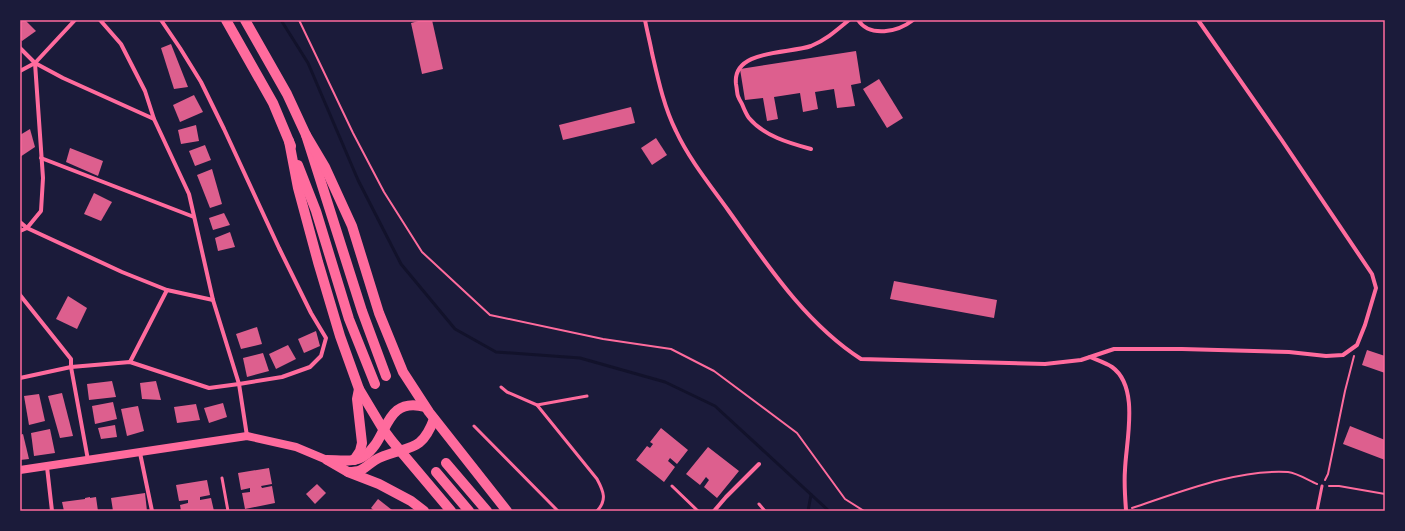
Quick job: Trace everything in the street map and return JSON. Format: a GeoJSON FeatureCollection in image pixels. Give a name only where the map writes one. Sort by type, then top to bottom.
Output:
{"type":"FeatureCollection","features":[{"type":"Feature","properties":{"kind":"main road"},"geometry":{"type":"LineString","coordinates":[[226,20],[273,103],[289,141],[316,211],[350,319],[375,384]]}},
{"type":"Feature","properties":{"kind":"main road"},"geometry":{"type":"LineString","coordinates":[[245,20],[287,94],[306,135],[325,167],[352,226],[379,313],[397,359],[425,407],[507,511]]}},
{"type":"Feature","properties":{"kind":"main road"},"geometry":{"type":"LineString","coordinates":[[306,135],[362,311],[386,376]]}},
{"type":"Feature","properties":{"kind":"main road"},"geometry":{"type":"LineString","coordinates":[[289,141],[298,188],[318,262],[340,336],[359,389],[383,429],[452,511]]}},
{"type":"Feature","properties":{"kind":"main road"},"geometry":{"type":"LineString","coordinates":[[354,460],[360,451],[362,443],[357,399],[359,389]]}},
{"type":"Feature","properties":{"kind":"main road"},"geometry":{"type":"LineString","coordinates":[[327,460],[354,460],[364,456],[374,447],[391,417],[402,407],[415,405],[425,407]]}},
{"type":"Feature","properties":{"kind":"main road"},"geometry":{"type":"LineString","coordinates":[[348,472],[360,470],[374,460],[410,448],[422,441],[428,435],[434,418]]}},
{"type":"Feature","properties":{"kind":"main road"},"geometry":{"type":"LineString","coordinates":[[20,470],[246,436],[296,447],[327,460],[348,472],[380,484],[411,501],[424,511]]}},
{"type":"Feature","properties":{"kind":"main road"},"geometry":{"type":"LineString","coordinates":[[446,463],[487,511]]}},
{"type":"Feature","properties":{"kind":"main road"},"geometry":{"type":"LineString","coordinates":[[436,472],[469,511]]}},
{"type":"Feature","properties":{"kind":"street"},"geometry":{"type":"LineString","coordinates":[[20,71],[35,63],[75,20]]}},
{"type":"Feature","properties":{"kind":"street"},"geometry":{"type":"LineString","coordinates":[[100,20],[121,44],[145,91],[154,119],[189,194],[213,300],[239,384],[246,436]]}},
{"type":"Feature","properties":{"kind":"street"},"geometry":{"type":"LineString","coordinates":[[20,378],[71,368],[130,362],[209,388],[282,377],[310,367],[321,356],[326,338],[278,248],[224,128],[201,82],[161,20]]}},
{"type":"Feature","properties":{"kind":"street"},"geometry":{"type":"LineString","coordinates":[[645,20],[668,113],[676,132],[688,153],[759,254],[800,306],[843,348],[860,359],[1046,364],[1081,360],[1114,349],[1182,349],[1289,352],[1326,356],[1343,355],[1357,345],[1365,325],[1376,288],[1372,274],[1281,139],[1198,20]]}},
{"type":"Feature","properties":{"kind":"street"},"geometry":{"type":"LineString","coordinates":[[811,149],[774,137],[756,125],[748,116],[737,96],[735,76],[739,67],[749,59],[789,49],[811,46],[832,36],[849,20]]}},
{"type":"Feature","properties":{"kind":"street"},"geometry":{"type":"LineString","coordinates":[[858,20],[862,27],[879,32],[896,30],[912,20]]}},
{"type":"Feature","properties":{"kind":"street"},"geometry":{"type":"LineString","coordinates":[[20,48],[35,63],[63,78],[154,119]]}},
{"type":"Feature","properties":{"kind":"street"},"geometry":{"type":"LineString","coordinates":[[20,231],[26,228],[41,211],[43,178],[35,63]]}},
{"type":"Feature","properties":{"kind":"street"},"geometry":{"type":"LineString","coordinates":[[41,158],[194,217]]}},
{"type":"Feature","properties":{"kind":"street"},"geometry":{"type":"LineString","coordinates":[[20,222],[26,228],[122,272],[167,290],[213,300]]}},
{"type":"Feature","properties":{"kind":"street"},"geometry":{"type":"LineString","coordinates":[[130,362],[167,290]]}},
{"type":"Feature","properties":{"kind":"street"},"geometry":{"type":"LineString","coordinates":[[20,295],[71,359],[71,368],[88,460]]}},
{"type":"Feature","properties":{"kind":"street"},"geometry":{"type":"LineString","coordinates":[[1089,357],[1112,367],[1123,380],[1127,390],[1130,412],[1125,471],[1126,510]]}},
{"type":"Feature","properties":{"kind":"street"},"geometry":{"type":"LineString","coordinates":[[140,453],[152,511]]}},
{"type":"Feature","properties":{"kind":"street"},"geometry":{"type":"LineString","coordinates":[[714,511],[758,464]]}},
{"type":"Feature","properties":{"kind":"street"},"geometry":{"type":"LineString","coordinates":[[47,467],[52,511]]}},
{"type":"Feature","properties":{"kind":"lane"},"geometry":{"type":"LineString","coordinates":[[501,387],[507,392],[537,405],[597,479],[603,494],[603,503],[597,511]]}},
{"type":"Feature","properties":{"kind":"lane"},"geometry":{"type":"LineString","coordinates":[[537,405],[587,396]]}},
{"type":"Feature","properties":{"kind":"lane"},"geometry":{"type":"LineString","coordinates":[[474,426],[558,511]]}},
{"type":"Feature","properties":{"kind":"lane"},"geometry":{"type":"LineString","coordinates":[[222,478],[228,511]]}},
{"type":"Feature","properties":{"kind":"lane"},"geometry":{"type":"LineString","coordinates":[[672,486],[698,511]]}},
{"type":"Feature","properties":{"kind":"lane"},"geometry":{"type":"LineString","coordinates":[[1317,511],[1322,486]]}},
{"type":"Feature","properties":{"kind":"lane"},"geometry":{"type":"LineString","coordinates":[[759,504],[765,511]]}},
{"type":"Feature","properties":{"kind":"path"},"geometry":{"type":"LineString","coordinates":[[299,20],[353,133],[380,185],[422,252],[490,315],[602,339],[671,349],[714,371],[797,433],[845,499],[864,511]]}},
{"type":"Feature","properties":{"kind":"path"},"geometry":{"type":"LineString","coordinates":[[1322,486],[1328,474],[1345,391],[1357,345]]}},
{"type":"Feature","properties":{"kind":"path"},"geometry":{"type":"LineString","coordinates":[[1126,510],[1185,490],[1246,474],[1290,472],[1322,486],[1339,486],[1385,494]]}},
{"type":"Feature","properties":{"kind":"building"},"geometry":{"type":"Polygon","coordinates":[[[20,20],[25,20],[36,31],[22,41],[20,39],[20,20]]]}},
{"type":"Feature","properties":{"kind":"building"},"geometry":{"type":"Polygon","coordinates":[[[422,20],[432,20],[443,69],[422,74],[411,23],[422,20]]]}},
{"type":"Feature","properties":{"kind":"building"},"geometry":{"type":"Polygon","coordinates":[[[171,44],[188,87],[174,89],[161,48],[171,44]]]}},
{"type":"Feature","properties":{"kind":"building"},"geometry":{"type":"Polygon","coordinates":[[[856,51],[861,83],[851,85],[855,106],[837,108],[834,89],[815,92],[818,109],[803,112],[800,93],[774,97],[778,119],[767,121],[763,98],[745,100],[740,69],[856,51]]]}},
{"type":"Feature","properties":{"kind":"building"},"geometry":{"type":"Polygon","coordinates":[[[879,79],[903,118],[887,128],[863,89],[879,79]]]}},
{"type":"Feature","properties":{"kind":"building"},"geometry":{"type":"Polygon","coordinates":[[[194,95],[203,112],[180,122],[173,105],[194,95]]]}},
{"type":"Feature","properties":{"kind":"building"},"geometry":{"type":"Polygon","coordinates":[[[631,107],[635,123],[563,140],[559,125],[631,107]]]}},
{"type":"Feature","properties":{"kind":"building"},"geometry":{"type":"Polygon","coordinates":[[[196,125],[199,141],[181,144],[178,130],[196,125]]]}},
{"type":"Feature","properties":{"kind":"building"},"geometry":{"type":"Polygon","coordinates":[[[30,129],[35,147],[20,157],[20,135],[30,129]]]}},
{"type":"Feature","properties":{"kind":"building"},"geometry":{"type":"Polygon","coordinates":[[[656,138],[667,155],[652,165],[641,148],[656,138]]]}},
{"type":"Feature","properties":{"kind":"building"},"geometry":{"type":"Polygon","coordinates":[[[205,145],[211,160],[195,166],[189,151],[205,145]]]}},
{"type":"Feature","properties":{"kind":"building"},"geometry":{"type":"Polygon","coordinates":[[[70,148],[103,161],[98,176],[66,162],[70,148]]]}},
{"type":"Feature","properties":{"kind":"building"},"geometry":{"type":"Polygon","coordinates":[[[212,169],[222,204],[210,208],[197,175],[212,169]]]}},
{"type":"Feature","properties":{"kind":"building"},"geometry":{"type":"Polygon","coordinates":[[[94,193],[112,202],[101,221],[84,214],[94,193]]]}},
{"type":"Feature","properties":{"kind":"building"},"geometry":{"type":"Polygon","coordinates":[[[224,213],[230,225],[213,230],[209,218],[224,213]]]}},
{"type":"Feature","properties":{"kind":"building"},"geometry":{"type":"Polygon","coordinates":[[[230,232],[235,247],[218,251],[215,238],[230,232]]]}},
{"type":"Feature","properties":{"kind":"building"},"geometry":{"type":"Polygon","coordinates":[[[894,281],[997,300],[994,318],[890,299],[894,281]]]}},
{"type":"Feature","properties":{"kind":"building"},"geometry":{"type":"Polygon","coordinates":[[[68,296],[87,308],[77,329],[56,319],[68,296]]]}},
{"type":"Feature","properties":{"kind":"building"},"geometry":{"type":"Polygon","coordinates":[[[257,327],[262,344],[241,349],[236,334],[257,327]]]}},
{"type":"Feature","properties":{"kind":"building"},"geometry":{"type":"Polygon","coordinates":[[[316,331],[320,346],[304,353],[298,339],[316,331]]]}},
{"type":"Feature","properties":{"kind":"building"},"geometry":{"type":"Polygon","coordinates":[[[288,345],[296,359],[276,369],[269,354],[288,345]]]}},
{"type":"Feature","properties":{"kind":"building"},"geometry":{"type":"Polygon","coordinates":[[[1367,350],[1385,356],[1385,373],[1362,365],[1367,350]]]}},
{"type":"Feature","properties":{"kind":"building"},"geometry":{"type":"Polygon","coordinates":[[[263,353],[269,371],[247,377],[243,358],[263,353]]]}},
{"type":"Feature","properties":{"kind":"building"},"geometry":{"type":"Polygon","coordinates":[[[112,381],[116,397],[89,400],[87,384],[112,381]]]}},
{"type":"Feature","properties":{"kind":"building"},"geometry":{"type":"Polygon","coordinates":[[[156,381],[161,400],[142,399],[140,383],[156,381]]]}},
{"type":"Feature","properties":{"kind":"building"},"geometry":{"type":"Polygon","coordinates":[[[62,393],[73,436],[60,438],[48,396],[62,393]]]}},
{"type":"Feature","properties":{"kind":"building"},"geometry":{"type":"Polygon","coordinates":[[[39,394],[45,421],[29,425],[24,396],[39,394]]]}},
{"type":"Feature","properties":{"kind":"building"},"geometry":{"type":"Polygon","coordinates":[[[113,402],[117,419],[95,424],[92,406],[113,402]]]}},
{"type":"Feature","properties":{"kind":"building"},"geometry":{"type":"Polygon","coordinates":[[[223,403],[227,417],[209,423],[204,408],[223,403]]]}},
{"type":"Feature","properties":{"kind":"building"},"geometry":{"type":"Polygon","coordinates":[[[196,404],[200,420],[177,423],[174,407],[196,404]]]}},
{"type":"Feature","properties":{"kind":"building"},"geometry":{"type":"Polygon","coordinates":[[[138,406],[144,431],[127,436],[121,409],[138,406]]]}},
{"type":"Feature","properties":{"kind":"building"},"geometry":{"type":"Polygon","coordinates":[[[115,425],[117,437],[101,439],[98,428],[115,425]]]}},
{"type":"Feature","properties":{"kind":"building"},"geometry":{"type":"Polygon","coordinates":[[[1350,426],[1385,440],[1385,460],[1343,444],[1350,426]]]}},
{"type":"Feature","properties":{"kind":"building"},"geometry":{"type":"Polygon","coordinates":[[[661,428],[688,450],[677,464],[670,458],[668,461],[675,467],[664,482],[636,460],[647,446],[650,448],[653,444],[650,442],[661,428]]]}},
{"type":"Feature","properties":{"kind":"building"},"geometry":{"type":"Polygon","coordinates":[[[50,429],[55,453],[34,456],[31,433],[50,429]]]}},
{"type":"Feature","properties":{"kind":"building"},"geometry":{"type":"Polygon","coordinates":[[[23,434],[29,459],[20,460],[20,435],[23,434]]]}},
{"type":"Feature","properties":{"kind":"building"},"geometry":{"type":"Polygon","coordinates":[[[708,447],[739,471],[717,498],[704,487],[709,480],[706,477],[700,485],[686,474],[708,447]]]}},
{"type":"Feature","properties":{"kind":"building"},"geometry":{"type":"Polygon","coordinates":[[[269,468],[272,484],[261,486],[262,488],[272,486],[275,503],[245,509],[242,493],[250,492],[250,488],[241,490],[238,473],[269,468]]]}},
{"type":"Feature","properties":{"kind":"building"},"geometry":{"type":"Polygon","coordinates":[[[207,480],[210,495],[200,497],[200,500],[211,498],[214,511],[181,511],[180,505],[188,503],[188,500],[179,501],[176,485],[207,480]]]}},
{"type":"Feature","properties":{"kind":"building"},"geometry":{"type":"Polygon","coordinates":[[[317,484],[326,493],[315,504],[306,494],[317,484]]]}},
{"type":"Feature","properties":{"kind":"building"},"geometry":{"type":"Polygon","coordinates":[[[145,493],[147,511],[113,511],[111,498],[145,493]]]}},
{"type":"Feature","properties":{"kind":"building"},"geometry":{"type":"Polygon","coordinates":[[[96,497],[98,511],[64,511],[62,502],[96,497]]]}},
{"type":"Feature","properties":{"kind":"building"},"geometry":{"type":"Polygon","coordinates":[[[378,499],[392,510],[375,511],[371,508],[378,499]]]}},
{"type":"Feature","properties":{"kind":"waterway"},"geometry":{"type":"LineString","coordinates":[[281,20],[308,63],[358,180],[401,264],[455,329],[496,352],[580,358],[665,382],[715,406],[829,511]]}},
{"type":"Feature","properties":{"kind":"waterway"},"geometry":{"type":"LineString","coordinates":[[808,511],[811,495]]}}]}
